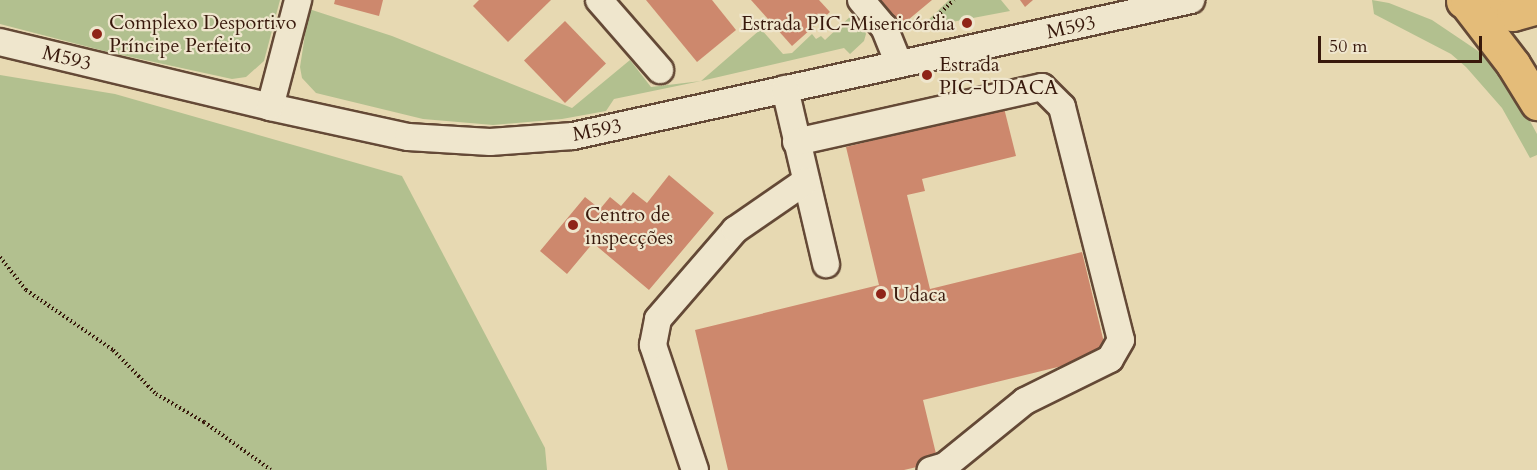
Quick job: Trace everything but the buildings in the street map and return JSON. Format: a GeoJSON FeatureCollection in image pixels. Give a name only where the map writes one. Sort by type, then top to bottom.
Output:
{"type":"FeatureCollection","features":[{"type":"Feature","properties":{"kind":"main road"},"geometry":{"type":"LineString","coordinates":[[1464,2],[1489,13],[1513,14],[1537,7]]}},
{"type":"Feature","properties":{"kind":"main road"},"geometry":{"type":"LineString","coordinates":[[1464,2],[1513,64],[1537,104]]}},
{"type":"Feature","properties":{"kind":"street"},"geometry":{"type":"LineString","coordinates":[[270,107],[298,0]]}},
{"type":"Feature","properties":{"kind":"street"},"geometry":{"type":"LineString","coordinates":[[599,0],[660,70]]}},
{"type":"Feature","properties":{"kind":"street"},"geometry":{"type":"LineString","coordinates":[[861,0],[884,27],[899,64]]}},
{"type":"Feature","properties":{"kind":"street","name":"M593"},"geometry":{"type":"LineString","coordinates":[[0,42],[270,107],[408,136],[490,142],[573,136],[899,64],[1127,7],[1191,0]]}},
{"type":"Feature","properties":{"kind":"street"},"geometry":{"type":"LineString","coordinates":[[796,142],[1042,87],[1062,107],[1121,340],[1110,358],[1026,401],[945,466],[931,470]]}},
{"type":"Feature","properties":{"kind":"street"},"geometry":{"type":"LineString","coordinates":[[785,89],[826,264]]}},
{"type":"Feature","properties":{"kind":"street"},"geometry":{"type":"LineString","coordinates":[[695,470],[653,345],[658,319],[735,230],[806,181]]}},
{"type":"Feature","properties":{"kind":"path"},"geometry":{"type":"LineString","coordinates":[[924,28],[954,0]]}},
{"type":"Feature","properties":{"kind":"path"},"geometry":{"type":"LineString","coordinates":[[0,257],[26,290],[112,351],[156,394],[204,422],[271,470]]}},
{"type":"Feature","properties":{"kind":"green space"},"geometry":{"type":"Polygon","coordinates":[[[0,0],[280,0],[264,61],[246,77],[232,79],[108,52],[0,24],[0,0]]]}},
{"type":"Feature","properties":{"kind":"green space"},"geometry":{"type":"Polygon","coordinates":[[[949,0],[1001,0],[1010,11],[920,28],[949,0]]]}},
{"type":"Feature","properties":{"kind":"green space"},"geometry":{"type":"Polygon","coordinates":[[[1372,0],[1389,3],[1432,20],[1481,53],[1518,99],[1537,134],[1537,155],[1530,158],[1502,108],[1466,67],[1451,54],[1374,14],[1372,0]]]}},
{"type":"Feature","properties":{"kind":"green space"},"geometry":{"type":"Polygon","coordinates":[[[309,9],[392,36],[572,108],[630,60],[651,87],[701,81],[614,99],[606,111],[562,119],[493,125],[423,119],[316,93],[302,78],[300,67],[309,9]]]}},
{"type":"Feature","properties":{"kind":"green space"},"geometry":{"type":"Polygon","coordinates":[[[853,14],[862,23],[866,34],[864,41],[850,54],[844,48],[701,81],[761,29],[783,54],[792,53],[812,34],[816,39],[821,36],[825,40],[853,14]]]}},
{"type":"Feature","properties":{"kind":"green space"},"geometry":{"type":"Polygon","coordinates":[[[0,75],[115,94],[402,176],[545,448],[547,470],[0,470],[0,75]]]}},
{"type":"Feature","properties":{"kind":"place","name":"Estrada PIC-Misericórdia"},"geometry":{"type":"Point","coordinates":[967,23]}},
{"type":"Feature","properties":{"kind":"place","name":"Complexo Desportivo Príncipe Perfeito"},"geometry":{"type":"Point","coordinates":[97,34]}},
{"type":"Feature","properties":{"kind":"place","name":"Estrada PIC-UDACA"},"geometry":{"type":"Point","coordinates":[927,75]}},
{"type":"Feature","properties":{"kind":"place","name":"Centro de inspecções"},"geometry":{"type":"Point","coordinates":[573,225]}},
{"type":"Feature","properties":{"kind":"place","name":"Udaca"},"geometry":{"type":"Point","coordinates":[881,294]}}]}
